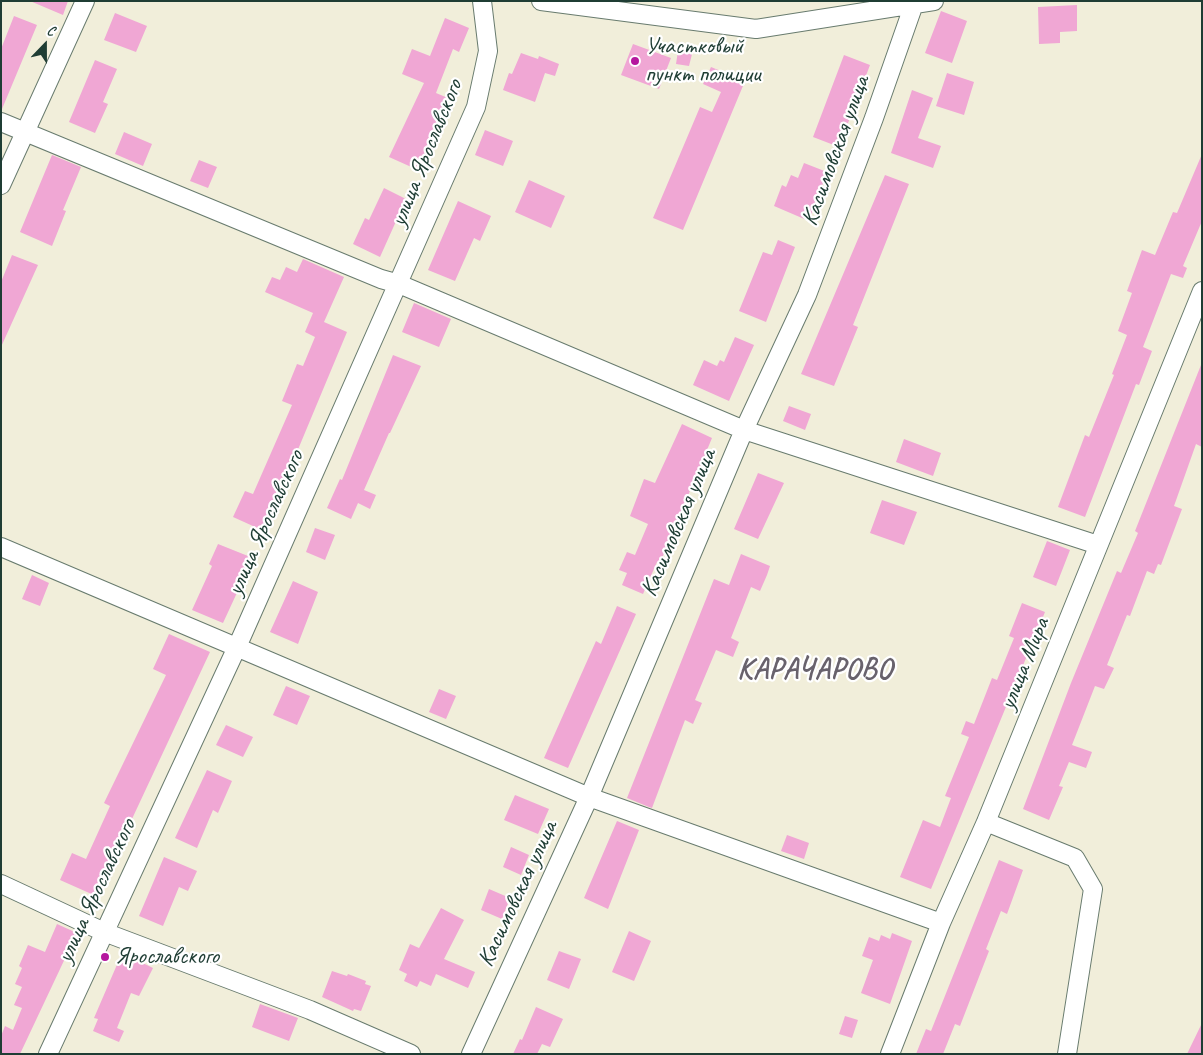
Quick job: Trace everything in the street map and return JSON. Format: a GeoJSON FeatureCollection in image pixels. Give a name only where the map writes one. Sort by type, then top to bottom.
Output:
{"type":"FeatureCollection","features":[{"type":"Feature","properties":{"kind":"street"},"geometry":{"type":"LineString","coordinates":[[1,185],[85,1]]}},
{"type":"Feature","properties":{"kind":"street","name":"улица Ярославского"},"geometry":{"type":"LineString","coordinates":[[48,1054],[237,647],[476,107],[488,51],[482,1]]}},
{"type":"Feature","properties":{"kind":"street"},"geometry":{"type":"LineString","coordinates":[[541,1],[756,29],[934,1]]}},
{"type":"Feature","properties":{"kind":"street","name":"Касимовская улица"},"geometry":{"type":"LineString","coordinates":[[471,1054],[589,797],[744,430],[807,295],[874,118],[914,4]]}},
{"type":"Feature","properties":{"kind":"street"},"geometry":{"type":"LineString","coordinates":[[1,122],[381,279],[399,284],[744,430],[1098,545]]}},
{"type":"Feature","properties":{"kind":"street","name":"улица Мира"},"geometry":{"type":"LineString","coordinates":[[890,1054],[941,923],[986,822],[1202,291]]}},
{"type":"Feature","properties":{"kind":"street"},"geometry":{"type":"LineString","coordinates":[[1,546],[589,797],[941,923]]}},
{"type":"Feature","properties":{"kind":"street"},"geometry":{"type":"LineString","coordinates":[[986,822],[1075,858],[1093,889],[1067,1054]]}},
{"type":"Feature","properties":{"kind":"street"},"geometry":{"type":"LineString","coordinates":[[1,884],[104,932],[310,1010],[411,1054]]}},
{"type":"Feature","properties":{"kind":"building"},"geometry":{"type":"Polygon","coordinates":[[[30,1],[68,1],[63,15],[30,1]]]}},
{"type":"Feature","properties":{"kind":"building"},"geometry":{"type":"Polygon","coordinates":[[[1077,5],[1077,31],[1060,32],[1060,43],[1039,44],[1038,7],[1077,5]]]}},
{"type":"Feature","properties":{"kind":"building"},"geometry":{"type":"Polygon","coordinates":[[[941,11],[967,21],[952,63],[925,53],[941,11]]]}},
{"type":"Feature","properties":{"kind":"building"},"geometry":{"type":"Polygon","coordinates":[[[115,13],[147,26],[136,52],[104,40],[115,13]]]}},
{"type":"Feature","properties":{"kind":"building"},"geometry":{"type":"Polygon","coordinates":[[[14,16],[37,25],[2,109],[1,49],[14,16]]]}},
{"type":"Feature","properties":{"kind":"building"},"geometry":{"type":"Polygon","coordinates":[[[445,18],[469,28],[459,52],[453,49],[436,93],[448,98],[418,170],[389,157],[424,83],[402,74],[412,49],[430,56],[445,18]]]}},
{"type":"Feature","properties":{"kind":"building"},"geometry":{"type":"Polygon","coordinates":[[[633,44],[671,58],[659,89],[621,75],[633,44]]]}},
{"type":"Feature","properties":{"kind":"building"},"geometry":{"type":"Polygon","coordinates":[[[678,51],[692,54],[689,66],[676,64],[678,51]]]}},
{"type":"Feature","properties":{"kind":"building"},"geometry":{"type":"Polygon","coordinates":[[[521,53],[538,59],[539,56],[559,64],[555,76],[545,73],[535,102],[503,90],[509,73],[512,74],[521,53]]]}},
{"type":"Feature","properties":{"kind":"building"},"geometry":{"type":"Polygon","coordinates":[[[844,55],[870,65],[839,147],[813,137],[844,55]]]}},
{"type":"Feature","properties":{"kind":"building"},"geometry":{"type":"Polygon","coordinates":[[[95,60],[117,69],[103,102],[108,104],[95,133],[69,122],[95,60]]]}},
{"type":"Feature","properties":{"kind":"building"},"geometry":{"type":"Polygon","coordinates":[[[711,67],[745,81],[683,230],[653,218],[700,107],[712,112],[721,92],[703,84],[711,67]]]}},
{"type":"Feature","properties":{"kind":"building"},"geometry":{"type":"Polygon","coordinates":[[[947,73],[974,82],[964,115],[936,106],[947,73]]]}},
{"type":"Feature","properties":{"kind":"building"},"geometry":{"type":"Polygon","coordinates":[[[912,90],[933,98],[918,138],[941,146],[933,168],[891,153],[912,90]]]}},
{"type":"Feature","properties":{"kind":"building"},"geometry":{"type":"Polygon","coordinates":[[[485,130],[513,141],[503,166],[475,155],[485,130]]]}},
{"type":"Feature","properties":{"kind":"building"},"geometry":{"type":"Polygon","coordinates":[[[124,132],[152,144],[143,166],[115,154],[124,132]]]}},
{"type":"Feature","properties":{"kind":"building"},"geometry":{"type":"Polygon","coordinates":[[[1202,154],[1202,221],[1183,266],[1187,268],[1183,278],[1171,274],[1143,347],[1152,351],[1139,385],[1136,384],[1085,517],[1058,507],[1085,435],[1089,437],[1114,375],[1112,374],[1127,335],[1118,331],[1132,293],[1127,291],[1142,250],[1155,255],[1173,212],[1177,213],[1202,154]]]}},
{"type":"Feature","properties":{"kind":"building"},"geometry":{"type":"Polygon","coordinates":[[[52,155],[81,167],[63,210],[66,211],[52,246],[20,232],[52,155]]]}},
{"type":"Feature","properties":{"kind":"building"},"geometry":{"type":"Polygon","coordinates":[[[199,160],[217,167],[208,188],[190,181],[199,160]]]}},
{"type":"Feature","properties":{"kind":"building"},"geometry":{"type":"Polygon","coordinates":[[[804,163],[827,172],[809,221],[774,206],[782,185],[786,187],[791,175],[798,178],[804,163]]]}},
{"type":"Feature","properties":{"kind":"building"},"geometry":{"type":"Polygon","coordinates":[[[885,175],[909,184],[853,325],[858,327],[834,386],[801,374],[885,175]]]}},
{"type":"Feature","properties":{"kind":"building"},"geometry":{"type":"Polygon","coordinates":[[[529,180],[565,196],[551,228],[515,212],[529,180]]]}},
{"type":"Feature","properties":{"kind":"building"},"geometry":{"type":"Polygon","coordinates":[[[384,188],[406,199],[380,257],[353,244],[365,218],[369,220],[384,188]]]}},
{"type":"Feature","properties":{"kind":"building"},"geometry":{"type":"Polygon","coordinates":[[[458,201],[491,216],[480,241],[474,238],[455,281],[428,270],[458,201]]]}},
{"type":"Feature","properties":{"kind":"building"},"geometry":{"type":"Polygon","coordinates":[[[778,240],[795,247],[766,322],[739,311],[763,252],[772,255],[778,240]]]}},
{"type":"Feature","properties":{"kind":"building"},"geometry":{"type":"Polygon","coordinates":[[[12,255],[38,265],[1,347],[1,282],[12,255]]]}},
{"type":"Feature","properties":{"kind":"building"},"geometry":{"type":"Polygon","coordinates":[[[303,259],[344,277],[324,322],[347,332],[264,531],[233,517],[245,491],[253,494],[292,405],[282,401],[297,364],[303,366],[315,337],[305,332],[313,313],[265,292],[272,277],[280,280],[286,267],[297,272],[303,259]]]}},
{"type":"Feature","properties":{"kind":"building"},"geometry":{"type":"Polygon","coordinates":[[[414,303],[451,319],[439,347],[402,332],[414,303]]]}},
{"type":"Feature","properties":{"kind":"building"},"geometry":{"type":"Polygon","coordinates":[[[735,337],[754,345],[729,401],[693,385],[704,360],[717,366],[720,360],[724,362],[735,337]]]}},
{"type":"Feature","properties":{"kind":"building"},"geometry":{"type":"Polygon","coordinates":[[[393,355],[421,366],[364,490],[376,495],[370,509],[358,503],[351,519],[327,508],[340,479],[342,480],[393,355]]]}},
{"type":"Feature","properties":{"kind":"building"},"geometry":{"type":"Polygon","coordinates":[[[1201,365],[1202,447],[1196,444],[1174,506],[1182,509],[1161,565],[1158,564],[1154,574],[1147,571],[1130,616],[1127,615],[1107,665],[1114,668],[1104,689],[1095,686],[1072,745],[1092,752],[1086,768],[1069,762],[1059,786],[1063,787],[1049,820],[1023,809],[1071,683],[1117,571],[1121,573],[1138,533],[1135,531],[1201,365]]]}},
{"type":"Feature","properties":{"kind":"building"},"geometry":{"type":"Polygon","coordinates":[[[789,406],[811,414],[805,430],[783,421],[789,406]]]}},
{"type":"Feature","properties":{"kind":"building"},"geometry":{"type":"Polygon","coordinates":[[[682,424],[712,438],[660,563],[657,562],[643,594],[622,585],[627,573],[619,570],[627,552],[635,555],[648,524],[630,516],[644,479],[655,483],[682,424]]]}},
{"type":"Feature","properties":{"kind":"building"},"geometry":{"type":"Polygon","coordinates":[[[904,439],[941,453],[933,476],[896,462],[904,439]]]}},
{"type":"Feature","properties":{"kind":"building"},"geometry":{"type":"Polygon","coordinates":[[[758,473],[784,483],[758,539],[734,529],[758,473]]]}},
{"type":"Feature","properties":{"kind":"building"},"geometry":{"type":"Polygon","coordinates":[[[882,500],[917,512],[904,545],[870,533],[882,500]]]}},
{"type":"Feature","properties":{"kind":"building"},"geometry":{"type":"Polygon","coordinates":[[[315,528],[335,535],[325,560],[306,552],[315,528]]]}},
{"type":"Feature","properties":{"kind":"building"},"geometry":{"type":"Polygon","coordinates":[[[1047,541],[1070,550],[1056,586],[1033,577],[1047,541]]]}},
{"type":"Feature","properties":{"kind":"building"},"geometry":{"type":"Polygon","coordinates":[[[218,544],[253,558],[223,623],[192,610],[212,566],[209,564],[218,544]]]}},
{"type":"Feature","properties":{"kind":"building"},"geometry":{"type":"Polygon","coordinates":[[[741,554],[770,566],[760,591],[751,587],[731,638],[739,642],[733,657],[716,650],[695,700],[702,703],[693,724],[685,720],[652,808],[627,798],[714,579],[729,585],[741,554]]]}},
{"type":"Feature","properties":{"kind":"building"},"geometry":{"type":"Polygon","coordinates":[[[32,575],[49,583],[40,606],[22,599],[32,575]]]}},
{"type":"Feature","properties":{"kind":"building"},"geometry":{"type":"Polygon","coordinates":[[[293,581],[318,592],[298,644],[270,632],[293,581]]]}},
{"type":"Feature","properties":{"kind":"building"},"geometry":{"type":"Polygon","coordinates":[[[1022,603],[1045,612],[931,889],[900,877],[923,820],[940,827],[951,798],[945,796],[969,737],[961,734],[966,721],[974,724],[992,678],[997,680],[1014,638],[1009,636],[1022,603]]]}},
{"type":"Feature","properties":{"kind":"building"},"geometry":{"type":"Polygon","coordinates":[[[617,606],[636,614],[568,768],[544,758],[596,641],[601,644],[617,606]]]}},
{"type":"Feature","properties":{"kind":"building"},"geometry":{"type":"Polygon","coordinates":[[[169,634],[210,652],[96,896],[60,880],[72,853],[86,859],[110,806],[104,803],[166,675],[153,669],[169,634]]]}},
{"type":"Feature","properties":{"kind":"building"},"geometry":{"type":"Polygon","coordinates":[[[286,686],[310,696],[297,725],[273,715],[286,686]]]}},
{"type":"Feature","properties":{"kind":"building"},"geometry":{"type":"Polygon","coordinates":[[[439,689],[456,696],[446,719],[429,712],[439,689]]]}},
{"type":"Feature","properties":{"kind":"building"},"geometry":{"type":"Polygon","coordinates":[[[226,725],[253,737],[243,757],[216,745],[226,725]]]}},
{"type":"Feature","properties":{"kind":"building"},"geometry":{"type":"Polygon","coordinates":[[[207,770],[232,781],[218,813],[213,810],[197,848],[175,838],[207,770]]]}},
{"type":"Feature","properties":{"kind":"building"},"geometry":{"type":"Polygon","coordinates":[[[515,795],[549,809],[538,834],[504,820],[515,795]]]}},
{"type":"Feature","properties":{"kind":"building"},"geometry":{"type":"Polygon","coordinates":[[[617,821],[639,830],[608,909],[584,898],[617,821]]]}},
{"type":"Feature","properties":{"kind":"building"},"geometry":{"type":"Polygon","coordinates":[[[787,835],[809,843],[804,859],[781,851],[787,835]]]}},
{"type":"Feature","properties":{"kind":"building"},"geometry":{"type":"Polygon","coordinates":[[[511,847],[529,855],[521,875],[503,867],[511,847]]]}},
{"type":"Feature","properties":{"kind":"building"},"geometry":{"type":"Polygon","coordinates":[[[164,857],[197,871],[188,891],[179,887],[163,926],[139,916],[164,857]]]}},
{"type":"Feature","properties":{"kind":"building"},"geometry":{"type":"Polygon","coordinates":[[[999,860],[1023,870],[1007,914],[1001,911],[986,949],[989,951],[960,1026],[955,1024],[943,1054],[916,1054],[926,1029],[931,1031],[999,860]]]}},
{"type":"Feature","properties":{"kind":"building"},"geometry":{"type":"Polygon","coordinates":[[[489,889],[510,898],[502,919],[481,910],[489,889]]]}},
{"type":"Feature","properties":{"kind":"building"},"geometry":{"type":"Polygon","coordinates":[[[441,908],[464,920],[444,959],[475,972],[468,988],[436,974],[431,986],[420,981],[417,987],[404,981],[407,974],[399,970],[410,944],[419,948],[441,908]]]}},
{"type":"Feature","properties":{"kind":"building"},"geometry":{"type":"Polygon","coordinates":[[[57,924],[77,933],[20,1054],[1,1054],[1,1036],[5,1026],[13,1030],[22,1008],[14,1005],[22,987],[15,984],[22,968],[19,966],[28,945],[45,952],[57,924]]]}},
{"type":"Feature","properties":{"kind":"building"},"geometry":{"type":"Polygon","coordinates":[[[629,931],[651,941],[634,981],[612,972],[629,931]]]}},
{"type":"Feature","properties":{"kind":"building"},"geometry":{"type":"Polygon","coordinates":[[[892,933],[912,941],[890,1004],[861,993],[873,960],[862,956],[869,937],[879,941],[881,935],[890,939],[892,933]]]}},
{"type":"Feature","properties":{"kind":"building"},"geometry":{"type":"Polygon","coordinates":[[[559,951],[581,959],[569,989],[547,980],[559,951]]]}},
{"type":"Feature","properties":{"kind":"building"},"geometry":{"type":"Polygon","coordinates":[[[122,953],[153,968],[139,996],[131,993],[117,1028],[124,1031],[119,1042],[93,1031],[98,1019],[94,1018],[122,953]]]}},
{"type":"Feature","properties":{"kind":"building"},"geometry":{"type":"Polygon","coordinates":[[[332,971],[347,976],[348,974],[366,981],[365,984],[371,986],[361,1011],[354,1009],[353,1011],[322,997],[332,971]]]}},
{"type":"Feature","properties":{"kind":"building"},"geometry":{"type":"Polygon","coordinates":[[[260,1004],[298,1018],[289,1041],[252,1027],[260,1004]]]}},
{"type":"Feature","properties":{"kind":"building"},"geometry":{"type":"Polygon","coordinates":[[[536,1007],[563,1019],[550,1047],[542,1044],[537,1054],[513,1054],[520,1039],[522,1040],[536,1007]]]}},
{"type":"Feature","properties":{"kind":"building"},"geometry":{"type":"Polygon","coordinates":[[[845,1016],[858,1020],[852,1038],[839,1034],[845,1016]]]}},
{"type":"Feature","properties":{"kind":"building"},"geometry":{"type":"Polygon","coordinates":[[[1202,1023],[1202,1054],[1187,1054],[1202,1023]]]}},
{"type":"Feature","properties":{"kind":"place","name":"Участковый пункт полиции"},"geometry":{"type":"Point","coordinates":[635,61]}},
{"type":"Feature","properties":{"kind":"place","name":"Ярославского"},"geometry":{"type":"Point","coordinates":[105,957]}},
{"type":"Feature","properties":{"kind":"district","name":"КАРАЧАРОВО"},"geometry":{"type":"Point","coordinates":[815,670]}}]}
